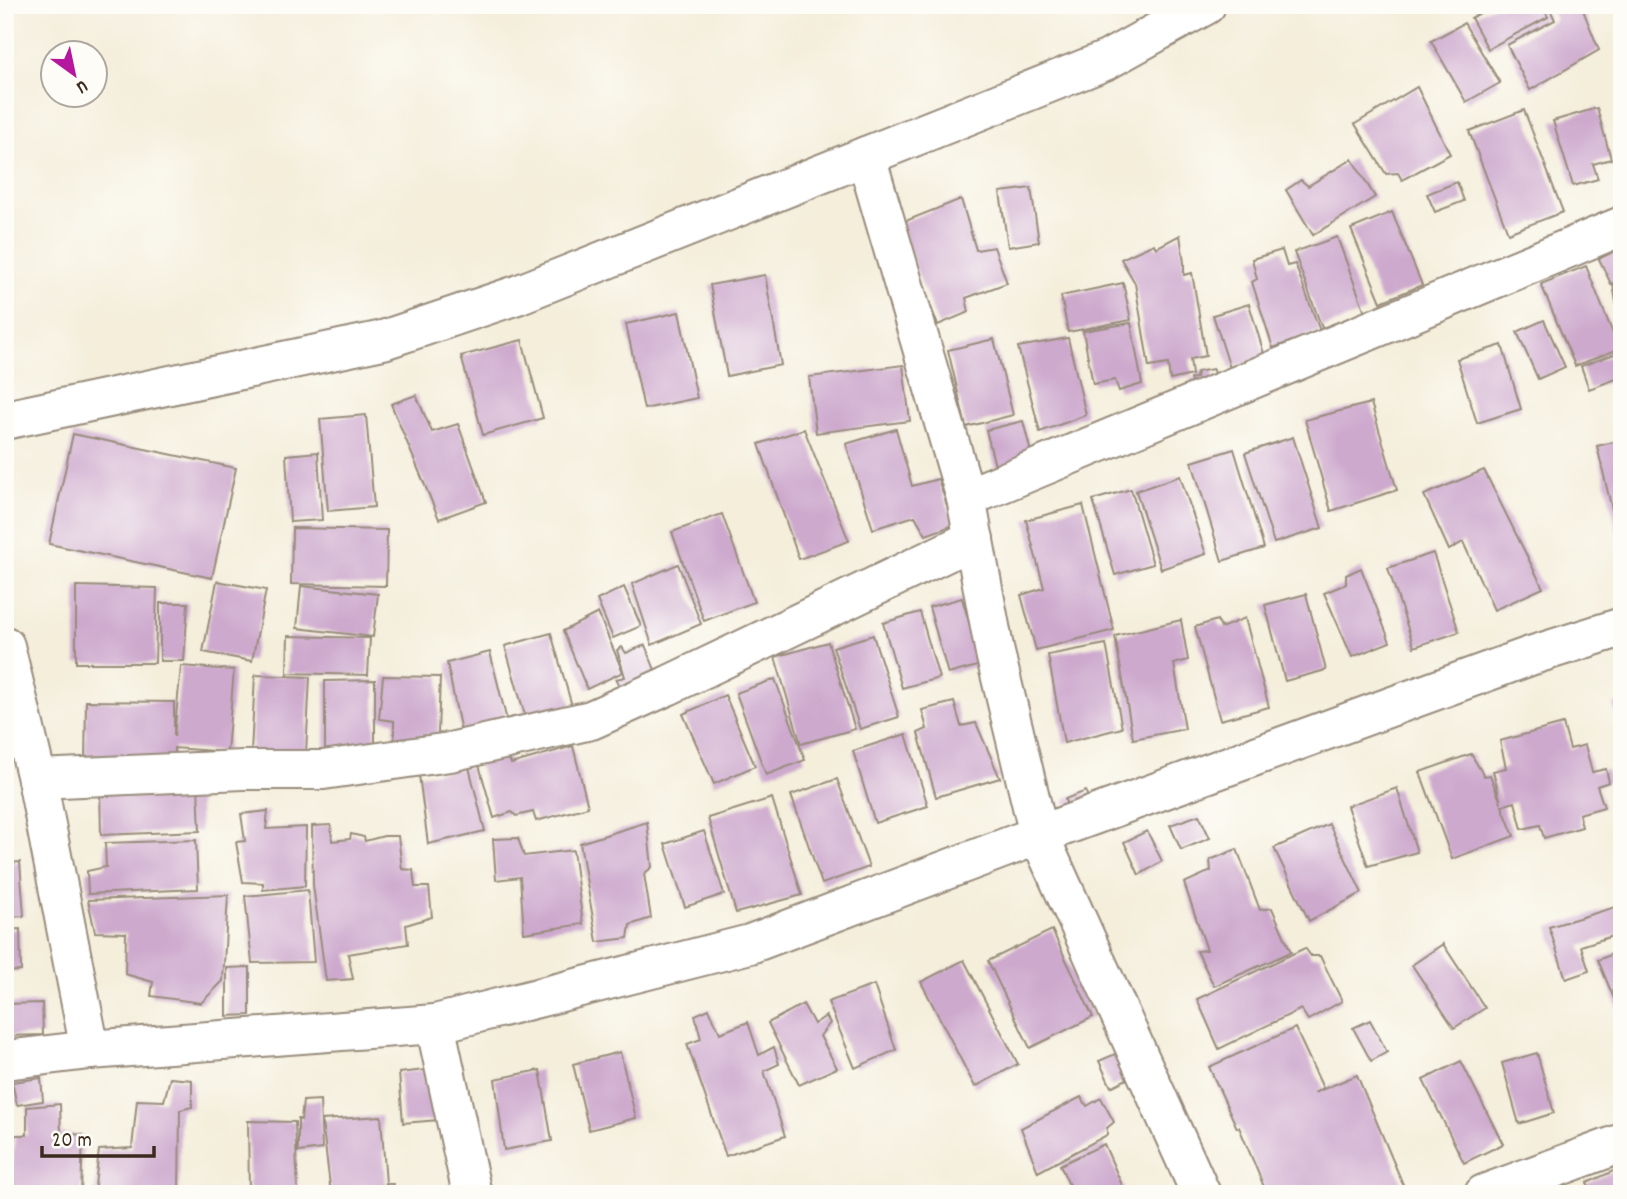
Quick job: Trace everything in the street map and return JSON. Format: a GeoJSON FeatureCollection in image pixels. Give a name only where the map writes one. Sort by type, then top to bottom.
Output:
{"type":"FeatureCollection","features":[{"type":"Feature","properties":{"kind":"street"},"geometry":{"type":"LineString","coordinates":[[5,420],[383,340],[517,295],[1107,60],[1206,5]]}},
{"type":"Feature","properties":{"kind":"street"},"geometry":{"type":"LineString","coordinates":[[866,156],[966,498],[995,653],[1039,835],[1201,1194]]}},
{"type":"Feature","properties":{"kind":"street"},"geometry":{"type":"LineString","coordinates":[[966,498],[1622,226]]}},
{"type":"Feature","properties":{"kind":"street"},"geometry":{"type":"LineString","coordinates":[[37,779],[243,770],[323,770],[450,752],[591,720],[974,539]]}},
{"type":"Feature","properties":{"kind":"street"},"geometry":{"type":"LineString","coordinates":[[5,1060],[90,1050],[435,1024],[750,944],[1039,835],[1530,656],[1622,627]]}},
{"type":"Feature","properties":{"kind":"street"},"geometry":{"type":"LineString","coordinates":[[5,646],[37,779],[90,1050]]}},
{"type":"Feature","properties":{"kind":"street"},"geometry":{"type":"LineString","coordinates":[[435,1024],[472,1194]]}},
{"type":"Feature","properties":{"kind":"street"},"geometry":{"type":"LineString","coordinates":[[1484,1194],[1622,1143]]}},
{"type":"Feature","properties":{"kind":"building"},"geometry":{"type":"Polygon","coordinates":[[[1495,5],[1542,5],[1548,17],[1488,49],[1471,18],[1495,5]]]}},
{"type":"Feature","properties":{"kind":"building"},"geometry":{"type":"Polygon","coordinates":[[[1548,5],[1581,5],[1599,50],[1530,90],[1507,45],[1555,20],[1548,5]]]}},
{"type":"Feature","properties":{"kind":"building"},"geometry":{"type":"Polygon","coordinates":[[[1464,23],[1500,83],[1466,102],[1431,41],[1464,23]]]}},
{"type":"Feature","properties":{"kind":"building"},"geometry":{"type":"Polygon","coordinates":[[[1417,87],[1450,154],[1402,180],[1398,173],[1386,174],[1355,124],[1417,87]]]}},
{"type":"Feature","properties":{"kind":"building"},"geometry":{"type":"Polygon","coordinates":[[[1597,108],[1611,159],[1593,164],[1598,179],[1573,186],[1553,121],[1597,108]]]}},
{"type":"Feature","properties":{"kind":"building"},"geometry":{"type":"Polygon","coordinates":[[[1524,110],[1563,212],[1508,233],[1469,131],[1524,110]]]}},
{"type":"Feature","properties":{"kind":"building"},"geometry":{"type":"Polygon","coordinates":[[[1352,159],[1375,197],[1313,235],[1286,190],[1301,180],[1308,186],[1352,159]]]}},
{"type":"Feature","properties":{"kind":"building"},"geometry":{"type":"Polygon","coordinates":[[[1457,182],[1464,201],[1435,212],[1427,194],[1457,182]]]}},
{"type":"Feature","properties":{"kind":"building"},"geometry":{"type":"Polygon","coordinates":[[[1031,188],[1039,242],[1008,247],[1000,192],[1031,188]]]}},
{"type":"Feature","properties":{"kind":"building"},"geometry":{"type":"Polygon","coordinates":[[[961,199],[976,250],[994,247],[1007,283],[966,298],[969,312],[938,325],[898,224],[961,199]]]}},
{"type":"Feature","properties":{"kind":"building"},"geometry":{"type":"Polygon","coordinates":[[[1392,212],[1422,285],[1381,302],[1351,229],[1392,212]]]}},
{"type":"Feature","properties":{"kind":"building"},"geometry":{"type":"Polygon","coordinates":[[[1180,235],[1184,275],[1192,273],[1206,356],[1190,359],[1192,375],[1170,380],[1168,364],[1149,367],[1135,283],[1121,259],[1154,244],[1156,248],[1180,235]]]}},
{"type":"Feature","properties":{"kind":"building"},"geometry":{"type":"Polygon","coordinates":[[[1337,237],[1365,312],[1322,328],[1294,252],[1337,237]]]}},
{"type":"Feature","properties":{"kind":"building"},"geometry":{"type":"Polygon","coordinates":[[[1622,247],[1622,279],[1611,284],[1599,259],[1622,247]]]}},
{"type":"Feature","properties":{"kind":"building"},"geometry":{"type":"Polygon","coordinates":[[[1282,250],[1287,266],[1295,264],[1320,331],[1273,348],[1252,282],[1257,279],[1252,259],[1282,250]]]}},
{"type":"Feature","properties":{"kind":"building"},"geometry":{"type":"Polygon","coordinates":[[[1586,266],[1619,349],[1575,366],[1541,284],[1586,266]]]}},
{"type":"Feature","properties":{"kind":"building"},"geometry":{"type":"Polygon","coordinates":[[[765,275],[781,365],[727,376],[710,285],[765,275]]]}},
{"type":"Feature","properties":{"kind":"building"},"geometry":{"type":"Polygon","coordinates":[[[1123,283],[1131,320],[1068,332],[1061,296],[1123,283]]]}},
{"type":"Feature","properties":{"kind":"building"},"geometry":{"type":"Polygon","coordinates":[[[1622,284],[1622,325],[1620,325],[1613,285],[1622,284]]]}},
{"type":"Feature","properties":{"kind":"building"},"geometry":{"type":"Polygon","coordinates":[[[1249,304],[1265,357],[1230,368],[1213,315],[1249,304]]]}},
{"type":"Feature","properties":{"kind":"building"},"geometry":{"type":"Polygon","coordinates":[[[679,312],[697,398],[644,409],[626,324],[679,312]]]}},
{"type":"Feature","properties":{"kind":"building"},"geometry":{"type":"Polygon","coordinates":[[[1544,320],[1565,367],[1538,379],[1517,332],[1544,320]]]}},
{"type":"Feature","properties":{"kind":"building"},"geometry":{"type":"Polygon","coordinates":[[[1131,323],[1142,384],[1119,391],[1115,380],[1093,384],[1083,331],[1131,323]]]}},
{"type":"Feature","properties":{"kind":"building"},"geometry":{"type":"Polygon","coordinates":[[[1068,338],[1086,415],[1040,432],[1018,347],[1068,338]]]}},
{"type":"Feature","properties":{"kind":"building"},"geometry":{"type":"Polygon","coordinates":[[[994,339],[1013,415],[966,427],[948,350],[994,339]]]}},
{"type":"Feature","properties":{"kind":"building"},"geometry":{"type":"Polygon","coordinates":[[[522,340],[543,418],[483,435],[461,356],[522,340]]]}},
{"type":"Feature","properties":{"kind":"building"},"geometry":{"type":"Polygon","coordinates":[[[1502,345],[1521,409],[1477,423],[1457,359],[1502,345]]]}},
{"type":"Feature","properties":{"kind":"building"},"geometry":{"type":"Polygon","coordinates":[[[1620,352],[1622,377],[1589,389],[1581,366],[1620,352]]]}},
{"type":"Feature","properties":{"kind":"building"},"geometry":{"type":"Polygon","coordinates":[[[903,365],[910,421],[816,433],[809,377],[903,365]]]}},
{"type":"Feature","properties":{"kind":"building"},"geometry":{"type":"Polygon","coordinates":[[[1213,369],[1216,390],[1194,393],[1190,379],[1196,378],[1197,372],[1213,369]]]}},
{"type":"Feature","properties":{"kind":"building"},"geometry":{"type":"Polygon","coordinates":[[[416,395],[432,432],[458,424],[486,502],[439,519],[391,404],[416,395]]]}},
{"type":"Feature","properties":{"kind":"building"},"geometry":{"type":"Polygon","coordinates":[[[1371,403],[1397,490],[1331,511],[1305,420],[1371,403]]]}},
{"type":"Feature","properties":{"kind":"building"},"geometry":{"type":"Polygon","coordinates":[[[366,415],[374,507],[328,511],[320,419],[366,415]]]}},
{"type":"Feature","properties":{"kind":"building"},"geometry":{"type":"Polygon","coordinates":[[[1023,421],[1034,464],[997,474],[986,430],[1023,421]]]}},
{"type":"Feature","properties":{"kind":"building"},"geometry":{"type":"Polygon","coordinates":[[[804,429],[849,541],[799,559],[759,444],[804,429]]]}},
{"type":"Feature","properties":{"kind":"building"},"geometry":{"type":"Polygon","coordinates":[[[896,429],[912,486],[938,479],[954,525],[926,535],[915,516],[873,529],[846,444],[896,429]]]}},
{"type":"Feature","properties":{"kind":"building"},"geometry":{"type":"Polygon","coordinates":[[[73,434],[236,468],[212,578],[49,544],[73,434]]]}},
{"type":"Feature","properties":{"kind":"building"},"geometry":{"type":"Polygon","coordinates":[[[1293,437],[1322,528],[1274,543],[1245,453],[1293,437]]]}},
{"type":"Feature","properties":{"kind":"building"},"geometry":{"type":"Polygon","coordinates":[[[1622,440],[1622,548],[1621,548],[1597,446],[1622,440]]]}},
{"type":"Feature","properties":{"kind":"building"},"geometry":{"type":"Polygon","coordinates":[[[1234,449],[1264,548],[1222,561],[1192,462],[1234,449]]]}},
{"type":"Feature","properties":{"kind":"building"},"geometry":{"type":"Polygon","coordinates":[[[318,452],[322,520],[290,522],[286,455],[318,452]]]}},
{"type":"Feature","properties":{"kind":"building"},"geometry":{"type":"Polygon","coordinates":[[[1484,470],[1543,588],[1494,610],[1463,542],[1449,550],[1424,495],[1484,470]]]}},
{"type":"Feature","properties":{"kind":"building"},"geometry":{"type":"Polygon","coordinates":[[[1180,476],[1206,554],[1161,569],[1136,491],[1180,476]]]}},
{"type":"Feature","properties":{"kind":"building"},"geometry":{"type":"Polygon","coordinates":[[[1131,489],[1153,564],[1115,575],[1093,500],[1131,489]]]}},
{"type":"Feature","properties":{"kind":"building"},"geometry":{"type":"Polygon","coordinates":[[[1083,505],[1114,630],[1036,650],[1021,595],[1044,588],[1026,520],[1083,505]]]}},
{"type":"Feature","properties":{"kind":"building"},"geometry":{"type":"Polygon","coordinates":[[[722,514],[754,602],[704,621],[672,532],[722,514]]]}},
{"type":"Feature","properties":{"kind":"building"},"geometry":{"type":"Polygon","coordinates":[[[292,528],[387,530],[386,586],[291,584],[292,528]]]}},
{"type":"Feature","properties":{"kind":"building"},"geometry":{"type":"Polygon","coordinates":[[[1433,553],[1459,632],[1414,647],[1388,568],[1433,553]]]}},
{"type":"Feature","properties":{"kind":"building"},"geometry":{"type":"Polygon","coordinates":[[[678,564],[701,624],[652,645],[632,584],[678,564]]]}},
{"type":"Feature","properties":{"kind":"building"},"geometry":{"type":"Polygon","coordinates":[[[1361,568],[1390,642],[1352,657],[1324,593],[1346,584],[1346,575],[1361,568]]]}},
{"type":"Feature","properties":{"kind":"building"},"geometry":{"type":"Polygon","coordinates":[[[217,581],[266,590],[252,661],[203,652],[217,581]]]}},
{"type":"Feature","properties":{"kind":"building"},"geometry":{"type":"Polygon","coordinates":[[[76,586],[157,588],[155,663],[76,663],[76,586]]]}},
{"type":"Feature","properties":{"kind":"building"},"geometry":{"type":"Polygon","coordinates":[[[301,586],[378,594],[373,637],[297,628],[301,586]]]}},
{"type":"Feature","properties":{"kind":"building"},"geometry":{"type":"Polygon","coordinates":[[[624,587],[641,626],[613,638],[597,600],[624,587]]]}},
{"type":"Feature","properties":{"kind":"building"},"geometry":{"type":"Polygon","coordinates":[[[1306,594],[1326,670],[1285,681],[1265,605],[1306,594]]]}},
{"type":"Feature","properties":{"kind":"building"},"geometry":{"type":"Polygon","coordinates":[[[962,598],[981,665],[948,674],[929,607],[962,598]]]}},
{"type":"Feature","properties":{"kind":"building"},"geometry":{"type":"Polygon","coordinates":[[[160,603],[188,603],[184,661],[160,661],[160,603]]]}},
{"type":"Feature","properties":{"kind":"building"},"geometry":{"type":"Polygon","coordinates":[[[920,612],[939,678],[902,688],[883,623],[920,612]]]}},
{"type":"Feature","properties":{"kind":"building"},"geometry":{"type":"Polygon","coordinates":[[[598,613],[623,672],[587,689],[563,631],[598,613]]]}},
{"type":"Feature","properties":{"kind":"building"},"geometry":{"type":"Polygon","coordinates":[[[1245,618],[1269,707],[1220,720],[1195,627],[1217,620],[1221,628],[1245,618]]]}},
{"type":"Feature","properties":{"kind":"building"},"geometry":{"type":"Polygon","coordinates":[[[1181,620],[1188,660],[1174,664],[1185,729],[1133,739],[1115,636],[1181,620]]]}},
{"type":"Feature","properties":{"kind":"building"},"geometry":{"type":"Polygon","coordinates":[[[551,633],[572,706],[526,719],[505,646],[551,633]]]}},
{"type":"Feature","properties":{"kind":"building"},"geometry":{"type":"Polygon","coordinates":[[[873,635],[899,717],[860,729],[833,647],[873,635]]]}},
{"type":"Feature","properties":{"kind":"building"},"geometry":{"type":"Polygon","coordinates":[[[288,636],[370,638],[368,675],[287,673],[288,636]]]}},
{"type":"Feature","properties":{"kind":"building"},"geometry":{"type":"Polygon","coordinates":[[[828,642],[855,729],[801,744],[775,657],[828,642]]]}},
{"type":"Feature","properties":{"kind":"building"},"geometry":{"type":"Polygon","coordinates":[[[1106,644],[1122,728],[1064,743],[1048,655],[1106,644]]]}},
{"type":"Feature","properties":{"kind":"building"},"geometry":{"type":"Polygon","coordinates":[[[645,645],[659,680],[626,695],[616,679],[625,677],[617,650],[622,647],[626,653],[645,645]]]}},
{"type":"Feature","properties":{"kind":"building"},"geometry":{"type":"Polygon","coordinates":[[[490,652],[507,721],[461,732],[447,663],[490,652]]]}},
{"type":"Feature","properties":{"kind":"building"},"geometry":{"type":"Polygon","coordinates":[[[181,666],[234,670],[227,752],[174,748],[174,764],[85,763],[86,701],[174,702],[174,737],[181,666]]]}},
{"type":"Feature","properties":{"kind":"building"},"geometry":{"type":"Polygon","coordinates":[[[255,675],[310,677],[306,754],[251,753],[255,675]]]}},
{"type":"Feature","properties":{"kind":"building"},"geometry":{"type":"Polygon","coordinates":[[[383,676],[440,677],[438,734],[394,740],[394,721],[379,719],[383,676]]]}},
{"type":"Feature","properties":{"kind":"building"},"geometry":{"type":"Polygon","coordinates":[[[775,679],[805,760],[766,775],[736,693],[775,679]]]}},
{"type":"Feature","properties":{"kind":"building"},"geometry":{"type":"Polygon","coordinates":[[[375,680],[375,760],[325,760],[325,681],[375,680]]]}},
{"type":"Feature","properties":{"kind":"building"},"geometry":{"type":"Polygon","coordinates":[[[725,695],[755,766],[714,784],[683,714],[725,695]]]}},
{"type":"Feature","properties":{"kind":"building"},"geometry":{"type":"Polygon","coordinates":[[[954,702],[961,726],[976,723],[1000,778],[936,797],[918,733],[927,729],[922,710],[954,702]]]}},
{"type":"Feature","properties":{"kind":"building"},"geometry":{"type":"Polygon","coordinates":[[[1622,702],[1622,730],[1621,730],[1613,705],[1622,702]]]}},
{"type":"Feature","properties":{"kind":"building"},"geometry":{"type":"Polygon","coordinates":[[[1563,724],[1570,749],[1585,745],[1592,772],[1606,769],[1609,782],[1597,786],[1604,807],[1579,814],[1582,827],[1544,838],[1540,825],[1522,829],[1515,802],[1502,806],[1514,836],[1452,859],[1420,772],[1471,754],[1484,776],[1490,775],[1501,803],[1493,771],[1506,768],[1500,741],[1563,724]]]}},
{"type":"Feature","properties":{"kind":"building"},"geometry":{"type":"Polygon","coordinates":[[[906,734],[928,806],[875,823],[853,751],[906,734]]]}},
{"type":"Feature","properties":{"kind":"building"},"geometry":{"type":"Polygon","coordinates":[[[573,746],[588,807],[536,821],[533,812],[516,816],[512,812],[494,818],[477,758],[507,753],[511,764],[573,746]]]}},
{"type":"Feature","properties":{"kind":"building"},"geometry":{"type":"Polygon","coordinates":[[[469,767],[485,831],[428,844],[419,775],[469,767]]]}},
{"type":"Feature","properties":{"kind":"building"},"geometry":{"type":"Polygon","coordinates":[[[837,779],[869,867],[822,884],[791,795],[837,779]]]}},
{"type":"Feature","properties":{"kind":"building"},"geometry":{"type":"Polygon","coordinates":[[[198,785],[200,831],[101,835],[100,790],[198,785]]]}},
{"type":"Feature","properties":{"kind":"building"},"geometry":{"type":"Polygon","coordinates":[[[1397,788],[1417,852],[1368,866],[1347,806],[1397,788]]]}},
{"type":"Feature","properties":{"kind":"building"},"geometry":{"type":"Polygon","coordinates":[[[1086,791],[1090,809],[1070,817],[1065,799],[1086,791]]]}},
{"type":"Feature","properties":{"kind":"building"},"geometry":{"type":"Polygon","coordinates":[[[772,798],[802,895],[736,913],[708,818],[772,798]]]}},
{"type":"Feature","properties":{"kind":"building"},"geometry":{"type":"Polygon","coordinates":[[[268,811],[266,829],[306,827],[305,886],[263,890],[263,883],[243,882],[236,842],[245,841],[241,814],[268,811]]]}},
{"type":"Feature","properties":{"kind":"building"},"geometry":{"type":"Polygon","coordinates":[[[1199,815],[1210,838],[1181,850],[1170,825],[1199,815]]]}},
{"type":"Feature","properties":{"kind":"building"},"geometry":{"type":"Polygon","coordinates":[[[647,822],[652,867],[644,874],[651,918],[630,925],[628,938],[597,942],[580,843],[647,822]]]}},
{"type":"Feature","properties":{"kind":"building"},"geometry":{"type":"Polygon","coordinates":[[[1329,824],[1362,893],[1309,921],[1274,848],[1329,824]]]}},
{"type":"Feature","properties":{"kind":"building"},"geometry":{"type":"Polygon","coordinates":[[[331,825],[332,841],[350,839],[351,834],[364,837],[365,841],[398,836],[402,869],[413,870],[415,887],[429,887],[432,917],[406,925],[408,944],[348,954],[353,979],[326,981],[313,885],[312,826],[331,825]]]}},
{"type":"Feature","properties":{"kind":"building"},"geometry":{"type":"Polygon","coordinates":[[[704,831],[724,894],[685,907],[665,844],[704,831]]]}},
{"type":"Feature","properties":{"kind":"building"},"geometry":{"type":"Polygon","coordinates":[[[1147,831],[1162,861],[1139,875],[1124,842],[1147,831]]]}},
{"type":"Feature","properties":{"kind":"building"},"geometry":{"type":"Polygon","coordinates":[[[518,838],[524,856],[573,850],[583,924],[524,933],[520,877],[496,880],[493,839],[518,838]]]}},
{"type":"Feature","properties":{"kind":"building"},"geometry":{"type":"Polygon","coordinates":[[[196,840],[198,889],[88,894],[87,871],[106,867],[105,843],[196,840]]]}},
{"type":"Feature","properties":{"kind":"building"},"geometry":{"type":"Polygon","coordinates":[[[1237,849],[1260,910],[1272,908],[1291,952],[1214,986],[1197,951],[1207,950],[1184,883],[1211,871],[1210,860],[1237,849]]]}},
{"type":"Feature","properties":{"kind":"building"},"geometry":{"type":"Polygon","coordinates":[[[20,862],[24,916],[5,917],[5,863],[20,862]]]}},
{"type":"Feature","properties":{"kind":"building"},"geometry":{"type":"Polygon","coordinates":[[[308,890],[314,962],[252,963],[245,896],[308,890]]]}},
{"type":"Feature","properties":{"kind":"building"},"geometry":{"type":"Polygon","coordinates":[[[228,895],[223,981],[201,1003],[151,996],[153,982],[125,974],[126,933],[95,932],[88,900],[228,895]]]}},
{"type":"Feature","properties":{"kind":"building"},"geometry":{"type":"Polygon","coordinates":[[[1622,905],[1622,933],[1581,946],[1589,971],[1566,979],[1549,927],[1622,905]]]}},
{"type":"Feature","properties":{"kind":"building"},"geometry":{"type":"Polygon","coordinates":[[[20,929],[21,971],[5,972],[5,930],[20,929]]]}},
{"type":"Feature","properties":{"kind":"building"},"geometry":{"type":"Polygon","coordinates":[[[1052,930],[1093,1017],[1030,1048],[988,961],[1052,930]]]}},
{"type":"Feature","properties":{"kind":"building"},"geometry":{"type":"Polygon","coordinates":[[[1443,944],[1485,1008],[1454,1028],[1412,965],[1443,944]]]}},
{"type":"Feature","properties":{"kind":"building"},"geometry":{"type":"Polygon","coordinates":[[[1305,948],[1311,956],[1320,956],[1342,1001],[1308,1020],[1301,1009],[1219,1049],[1197,999],[1305,948]]]}},
{"type":"Feature","properties":{"kind":"building"},"geometry":{"type":"Polygon","coordinates":[[[1622,950],[1622,1018],[1598,960],[1622,950]]]}},
{"type":"Feature","properties":{"kind":"building"},"geometry":{"type":"Polygon","coordinates":[[[964,960],[1018,1064],[975,1087],[921,982],[964,960]]]}},
{"type":"Feature","properties":{"kind":"building"},"geometry":{"type":"Polygon","coordinates":[[[250,967],[250,1015],[227,1016],[227,968],[250,967]]]}},
{"type":"Feature","properties":{"kind":"building"},"geometry":{"type":"Polygon","coordinates":[[[874,985],[896,1050],[855,1068],[828,1002],[874,985]]]}},
{"type":"Feature","properties":{"kind":"building"},"geometry":{"type":"Polygon","coordinates":[[[42,1003],[43,1035],[5,1036],[5,1004],[42,1003]]]}},
{"type":"Feature","properties":{"kind":"building"},"geometry":{"type":"Polygon","coordinates":[[[803,1004],[814,1024],[826,1016],[830,1023],[820,1036],[837,1068],[799,1085],[768,1023],[803,1004]]]}},
{"type":"Feature","properties":{"kind":"building"},"geometry":{"type":"Polygon","coordinates":[[[709,1009],[720,1033],[748,1022],[759,1055],[774,1047],[779,1064],[764,1071],[785,1136],[726,1156],[687,1044],[701,1039],[695,1015],[709,1009]]]}},
{"type":"Feature","properties":{"kind":"building"},"geometry":{"type":"Polygon","coordinates":[[[1370,1020],[1387,1052],[1371,1061],[1353,1028],[1370,1020]]]}},
{"type":"Feature","properties":{"kind":"building"},"geometry":{"type":"Polygon","coordinates":[[[1295,1028],[1323,1088],[1314,1093],[1357,1075],[1407,1194],[1267,1194],[1239,1127],[1237,1128],[1209,1067],[1295,1028]]]}},
{"type":"Feature","properties":{"kind":"building"},"geometry":{"type":"Polygon","coordinates":[[[620,1052],[636,1118],[589,1130],[573,1064],[620,1052]]]}},
{"type":"Feature","properties":{"kind":"building"},"geometry":{"type":"Polygon","coordinates":[[[1120,1052],[1133,1076],[1111,1087],[1099,1061],[1120,1052]]]}},
{"type":"Feature","properties":{"kind":"building"},"geometry":{"type":"Polygon","coordinates":[[[1537,1053],[1554,1113],[1519,1124],[1502,1063],[1537,1053]]]}},
{"type":"Feature","properties":{"kind":"building"},"geometry":{"type":"Polygon","coordinates":[[[1461,1061],[1503,1144],[1464,1163],[1423,1080],[1461,1061]]]}},
{"type":"Feature","properties":{"kind":"building"},"geometry":{"type":"Polygon","coordinates":[[[434,1069],[439,1120],[403,1123],[399,1073],[434,1069]]]}},
{"type":"Feature","properties":{"kind":"building"},"geometry":{"type":"Polygon","coordinates":[[[540,1070],[552,1141],[504,1150],[495,1079],[540,1070]]]}},
{"type":"Feature","properties":{"kind":"building"},"geometry":{"type":"Polygon","coordinates":[[[41,1078],[43,1101],[17,1105],[12,1082],[41,1078]]]}},
{"type":"Feature","properties":{"kind":"building"},"geometry":{"type":"Polygon","coordinates":[[[170,1078],[192,1080],[192,1107],[180,1110],[179,1194],[94,1194],[99,1150],[132,1148],[137,1100],[164,1101],[170,1078]]]}},
{"type":"Feature","properties":{"kind":"building"},"geometry":{"type":"Polygon","coordinates":[[[1081,1097],[1087,1106],[1101,1098],[1114,1122],[1107,1128],[1107,1135],[1038,1172],[1021,1128],[1081,1097]]]}},
{"type":"Feature","properties":{"kind":"building"},"geometry":{"type":"Polygon","coordinates":[[[320,1100],[322,1149],[298,1152],[298,1119],[301,1120],[303,1101],[320,1100]]]}},
{"type":"Feature","properties":{"kind":"building"},"geometry":{"type":"Polygon","coordinates":[[[60,1104],[61,1133],[83,1135],[81,1194],[10,1192],[15,1135],[27,1135],[27,1107],[60,1104]]]}},
{"type":"Feature","properties":{"kind":"building"},"geometry":{"type":"Polygon","coordinates":[[[381,1116],[386,1184],[393,1184],[394,1194],[331,1194],[322,1120],[381,1116]]]}},
{"type":"Feature","properties":{"kind":"building"},"geometry":{"type":"Polygon","coordinates":[[[248,1121],[295,1122],[298,1194],[249,1194],[248,1121]]]}},
{"type":"Feature","properties":{"kind":"building"},"geometry":{"type":"Polygon","coordinates":[[[1104,1144],[1126,1194],[1073,1194],[1060,1165],[1104,1144]]]}},
{"type":"Feature","properties":{"kind":"building"},"geometry":{"type":"Polygon","coordinates":[[[1622,1167],[1622,1194],[1592,1194],[1587,1183],[1622,1167]]]}},
{"type":"Feature","properties":{"kind":"building"},"geometry":{"type":"Polygon","coordinates":[[[918,1187],[921,1194],[905,1194],[918,1187]]]}}]}
